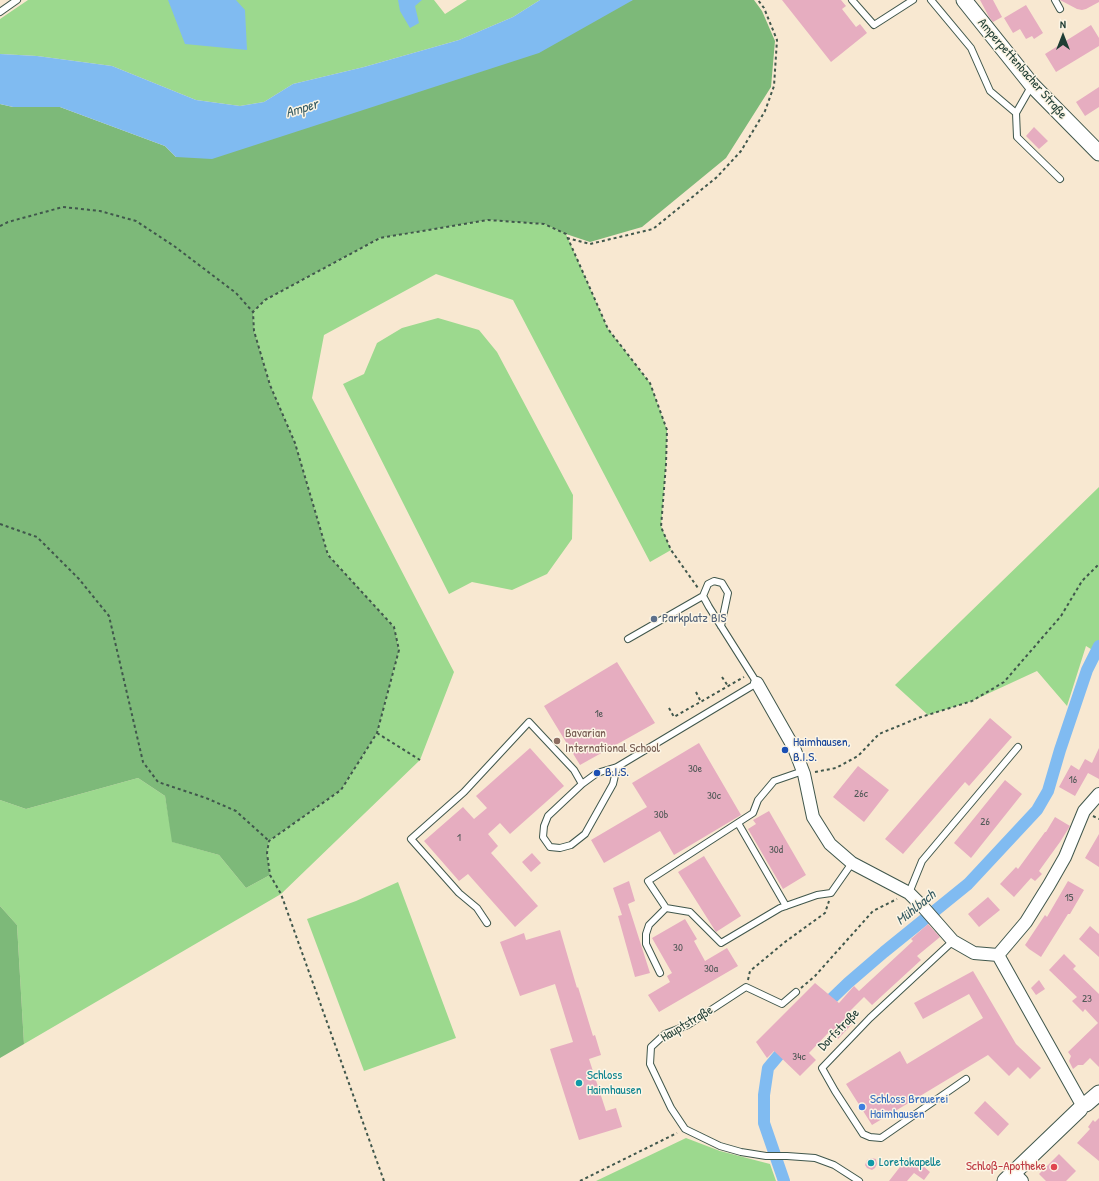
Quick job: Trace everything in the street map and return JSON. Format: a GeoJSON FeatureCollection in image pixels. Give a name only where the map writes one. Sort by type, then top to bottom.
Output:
{"type":"FeatureCollection","features":[{"type":"Feature","properties":{"kind":"street","name":"Amperpettenbacher Straße"},"geometry":{"type":"LineString","coordinates":[[964,0],[1032,85],[1099,153]]}},
{"type":"Feature","properties":{"kind":"street"},"geometry":{"type":"LineString","coordinates":[[757,683],[794,748],[803,773],[813,817],[830,844],[852,863],[909,893],[945,931],[952,941],[974,953],[998,955]]}},
{"type":"Feature","properties":{"kind":"street"},"geometry":{"type":"LineString","coordinates":[[998,955],[1026,922],[1065,857],[1084,811],[1099,794]]}},
{"type":"Feature","properties":{"kind":"street"},"geometry":{"type":"LineString","coordinates":[[998,955],[1082,1106]]}},
{"type":"Feature","properties":{"kind":"street"},"geometry":{"type":"LineString","coordinates":[[1014,1178],[1082,1106],[1099,1093]]}},
{"type":"Feature","properties":{"kind":"lane"},"geometry":{"type":"LineString","coordinates":[[0,12],[17,0]]}},
{"type":"Feature","properties":{"kind":"lane"},"geometry":{"type":"LineString","coordinates":[[852,0],[874,25],[913,0]]}},
{"type":"Feature","properties":{"kind":"lane"},"geometry":{"type":"LineString","coordinates":[[931,0],[971,48],[990,90],[1016,113]]}},
{"type":"Feature","properties":{"kind":"lane"},"geometry":{"type":"LineString","coordinates":[[1055,0],[1060,8]]}},
{"type":"Feature","properties":{"kind":"lane"},"geometry":{"type":"LineString","coordinates":[[1032,85],[1016,113],[1017,137],[1060,179]]}},
{"type":"Feature","properties":{"kind":"lane"},"geometry":{"type":"LineString","coordinates":[[628,639],[703,596],[708,584],[714,581],[722,583],[728,593],[721,626]]}},
{"type":"Feature","properties":{"kind":"lane"},"geometry":{"type":"LineString","coordinates":[[617,767],[613,784],[585,834],[572,845],[560,848],[550,846],[543,837],[544,826],[548,816],[582,784],[597,773],[617,767],[757,683],[703,596]]}},
{"type":"Feature","properties":{"kind":"lane"},"geometry":{"type":"LineString","coordinates":[[487,923],[477,908],[459,893],[411,839],[464,792],[529,722],[574,770],[582,784]]}},
{"type":"Feature","properties":{"kind":"lane"},"geometry":{"type":"LineString","coordinates":[[909,893],[922,861],[1018,747]]}},
{"type":"Feature","properties":{"kind":"lane"},"geometry":{"type":"LineString","coordinates":[[803,773],[774,781],[758,800],[753,813],[648,881],[666,908],[690,912],[721,943],[780,908],[816,895],[831,893],[852,863]]}},
{"type":"Feature","properties":{"kind":"lane"},"geometry":{"type":"LineString","coordinates":[[738,823],[786,906]]}},
{"type":"Feature","properties":{"kind":"lane"},"geometry":{"type":"LineString","coordinates":[[660,973],[646,944],[646,934],[649,925],[666,908]]}},
{"type":"Feature","properties":{"kind":"lane","name":"Dorfstraße"},"geometry":{"type":"LineString","coordinates":[[952,941],[870,1018],[822,1068],[863,1134],[870,1137],[881,1138],[966,1079]]}},
{"type":"Feature","properties":{"kind":"lane"},"geometry":{"type":"LineString","coordinates":[[746,987],[782,1004],[796,992]]}},
{"type":"Feature","properties":{"kind":"lane","name":"Hauptstraße"},"geometry":{"type":"LineString","coordinates":[[685,1130],[671,1108],[650,1064],[651,1047],[665,1034],[688,1025],[746,987]]}},
{"type":"Feature","properties":{"kind":"lane"},"geometry":{"type":"LineString","coordinates":[[685,1130],[720,1146],[741,1152],[766,1156],[815,1158],[834,1165],[859,1181]]}},
{"type":"Feature","properties":{"kind":"path"},"geometry":{"type":"LineString","coordinates":[[567,238],[590,244],[653,229],[717,177],[741,151],[765,111],[774,86],[777,40],[764,8],[758,0]]}},
{"type":"Feature","properties":{"kind":"path"},"geometry":{"type":"LineString","coordinates":[[0,226],[8,222],[63,207],[100,211],[136,221],[174,246],[236,293],[253,312],[254,331],[268,378],[295,442],[328,555],[394,627],[399,650],[377,733],[341,790],[269,841],[267,853],[270,875],[281,894],[384,1181]]}},
{"type":"Feature","properties":{"kind":"path"},"geometry":{"type":"LineString","coordinates":[[253,312],[265,300],[380,238],[488,220],[544,224],[566,234],[608,329],[650,383],[667,430],[661,526],[671,550],[703,596]]}},
{"type":"Feature","properties":{"kind":"path"},"geometry":{"type":"LineString","coordinates":[[0,524],[37,537],[79,579],[109,616],[143,762],[158,782],[206,798],[236,811],[269,841]]}},
{"type":"Feature","properties":{"kind":"path"},"geometry":{"type":"LineString","coordinates":[[803,773],[836,768],[858,756],[879,734],[918,718],[972,701],[1004,682],[1061,616],[1082,581],[1099,564]]}},
{"type":"Feature","properties":{"kind":"path"},"geometry":{"type":"LineString","coordinates":[[669,708],[674,718],[750,673]]}},
{"type":"Feature","properties":{"kind":"path"},"geometry":{"type":"LineString","coordinates":[[722,677],[728,686]]}},
{"type":"Feature","properties":{"kind":"path"},"geometry":{"type":"LineString","coordinates":[[696,692],[701,702]]}},
{"type":"Feature","properties":{"kind":"path"},"geometry":{"type":"LineString","coordinates":[[377,733],[420,760]]}},
{"type":"Feature","properties":{"kind":"path"},"geometry":{"type":"LineString","coordinates":[[746,987],[750,971],[785,942],[825,914],[831,893]]}},
{"type":"Feature","properties":{"kind":"path"},"geometry":{"type":"LineString","coordinates":[[796,992],[815,976],[873,911],[909,893]]}},
{"type":"Feature","properties":{"kind":"path"},"geometry":{"type":"LineString","coordinates":[[580,1181],[685,1130]]}},
{"type":"Feature","properties":{"kind":"green space"},"geometry":{"type":"Polygon","coordinates":[[[28,0],[434,0],[445,14],[467,0],[540,0],[513,17],[459,40],[364,67],[293,84],[264,102],[240,106],[196,100],[112,66],[37,56],[0,54],[0,19],[28,0]]]}},
{"type":"Feature","properties":{"kind":"green space"},"geometry":{"type":"Polygon","coordinates":[[[632,0],[754,0],[762,11],[775,41],[771,87],[726,158],[642,227],[590,242],[566,234],[544,224],[488,220],[380,238],[265,300],[253,312],[254,331],[270,385],[295,443],[328,555],[394,627],[399,650],[377,733],[341,790],[269,841],[267,853],[270,875],[246,888],[219,855],[172,842],[165,796],[138,778],[26,809],[0,800],[0,104],[13,107],[60,107],[165,146],[176,157],[632,0]]]}},
{"type":"Feature","properties":{"kind":"green space"},"geometry":{"type":"Polygon","coordinates":[[[488,220],[544,224],[566,234],[608,329],[650,383],[667,430],[661,526],[671,550],[650,562],[513,300],[436,274],[324,335],[312,398],[454,672],[420,760],[281,894],[24,1044],[17,925],[0,906],[0,800],[26,809],[138,778],[165,796],[173,842],[219,855],[246,888],[270,875],[267,853],[269,841],[341,790],[377,733],[399,650],[394,627],[328,555],[295,443],[270,385],[254,331],[253,312],[265,300],[380,238],[488,220]]]}},
{"type":"Feature","properties":{"kind":"green space"},"geometry":{"type":"Polygon","coordinates":[[[438,318],[479,330],[497,352],[573,495],[572,539],[547,574],[512,590],[472,582],[449,594],[343,384],[364,374],[377,343],[402,328],[438,318]]]}},
{"type":"Feature","properties":{"kind":"green space"},"geometry":{"type":"Polygon","coordinates":[[[1099,487],[1099,654],[1086,646],[1067,706],[1037,671],[972,701],[928,715],[895,685],[1099,487]]]}},
{"type":"Feature","properties":{"kind":"green space"},"geometry":{"type":"Polygon","coordinates":[[[398,882],[456,1038],[364,1071],[307,919],[356,901],[398,882]]]}},
{"type":"Feature","properties":{"kind":"green space"},"geometry":{"type":"Polygon","coordinates":[[[0,906],[17,925],[24,1044],[0,1058],[0,906]]]}},
{"type":"Feature","properties":{"kind":"green space"},"geometry":{"type":"Polygon","coordinates":[[[686,1138],[720,1151],[770,1164],[776,1181],[596,1181],[686,1138]]]}},
{"type":"Feature","properties":{"kind":"water"},"geometry":{"type":"Polygon","coordinates":[[[168,0],[236,0],[245,10],[247,50],[185,44],[168,0]]]}},
{"type":"Feature","properties":{"kind":"water"},"geometry":{"type":"Polygon","coordinates":[[[398,0],[422,0],[415,6],[419,23],[410,28],[400,11],[398,0]]]}},
{"type":"Feature","properties":{"kind":"water","name":"Amper"},"geometry":{"type":"Polygon","coordinates":[[[540,0],[633,0],[539,53],[212,159],[176,157],[165,146],[60,107],[13,107],[0,104],[0,54],[37,56],[112,66],[196,100],[240,106],[264,102],[293,84],[364,67],[459,40],[513,17],[540,0]]]}},
{"type":"Feature","properties":{"kind":"building"},"geometry":{"type":"Polygon","coordinates":[[[782,0],[841,0],[846,6],[842,9],[856,27],[860,24],[867,33],[831,62],[782,0]]]}},
{"type":"Feature","properties":{"kind":"building"},"geometry":{"type":"Polygon","coordinates":[[[980,0],[993,0],[1002,17],[993,22],[980,0]]]}},
{"type":"Feature","properties":{"kind":"building"},"geometry":{"type":"Polygon","coordinates":[[[1060,0],[1099,0],[1099,2],[1082,10],[1060,0]]]}},
{"type":"Feature","properties":{"kind":"building"},"geometry":{"type":"Polygon","coordinates":[[[1026,5],[1043,33],[1034,39],[1032,36],[1026,39],[1020,29],[1013,33],[1004,18],[1026,5]]]}},
{"type":"Feature","properties":{"kind":"building"},"geometry":{"type":"Polygon","coordinates":[[[1091,25],[1099,38],[1099,46],[1056,72],[1045,54],[1091,25]]]}},
{"type":"Feature","properties":{"kind":"building"},"geometry":{"type":"Polygon","coordinates":[[[1099,87],[1099,107],[1085,116],[1076,102],[1099,87]]]}},
{"type":"Feature","properties":{"kind":"building"},"geometry":{"type":"Polygon","coordinates":[[[1034,127],[1048,141],[1039,149],[1026,136],[1034,127]]]}},
{"type":"Feature","properties":{"kind":"building"},"geometry":{"type":"Polygon","coordinates":[[[617,662],[655,723],[580,765],[544,706],[617,662]]]}},
{"type":"Feature","properties":{"kind":"building"},"geometry":{"type":"Polygon","coordinates":[[[990,718],[1012,737],[969,786],[965,782],[903,854],[885,839],[990,718]]]}},
{"type":"Feature","properties":{"kind":"building"},"geometry":{"type":"Polygon","coordinates":[[[699,743],[741,815],[674,855],[660,831],[604,863],[591,840],[647,807],[632,783],[699,743]]]}},
{"type":"Feature","properties":{"kind":"building"},"geometry":{"type":"Polygon","coordinates":[[[530,748],[564,786],[510,834],[500,823],[488,834],[498,846],[491,853],[538,906],[515,927],[468,874],[459,881],[424,841],[463,807],[474,819],[487,808],[476,796],[530,748]]]}},
{"type":"Feature","properties":{"kind":"building"},"geometry":{"type":"Polygon","coordinates":[[[1099,748],[1099,779],[1088,773],[1075,796],[1059,787],[1071,765],[1079,770],[1085,759],[1092,763],[1099,748]]]}},
{"type":"Feature","properties":{"kind":"building"},"geometry":{"type":"Polygon","coordinates":[[[858,766],[889,790],[864,822],[833,797],[858,766]]]}},
{"type":"Feature","properties":{"kind":"building"},"geometry":{"type":"Polygon","coordinates":[[[1005,780],[1022,794],[971,858],[954,843],[1005,780]]]}},
{"type":"Feature","properties":{"kind":"building"},"geometry":{"type":"Polygon","coordinates":[[[769,811],[806,875],[783,889],[748,829],[756,824],[753,820],[769,811]]]}},
{"type":"Feature","properties":{"kind":"building"},"geometry":{"type":"Polygon","coordinates":[[[1055,817],[1070,826],[1039,871],[1042,874],[1035,881],[1031,878],[1014,897],[1000,884],[1016,867],[1018,869],[1046,832],[1055,817]]]}},
{"type":"Feature","properties":{"kind":"building"},"geometry":{"type":"Polygon","coordinates":[[[1099,834],[1099,867],[1085,858],[1099,834]]]}},
{"type":"Feature","properties":{"kind":"building"},"geometry":{"type":"Polygon","coordinates":[[[532,853],[541,863],[531,872],[522,862],[532,853]]]}},
{"type":"Feature","properties":{"kind":"building"},"geometry":{"type":"Polygon","coordinates":[[[704,856],[741,916],[716,932],[678,872],[704,856]]]}},
{"type":"Feature","properties":{"kind":"building"},"geometry":{"type":"Polygon","coordinates":[[[629,881],[635,901],[628,904],[650,973],[635,977],[618,916],[622,915],[613,888],[629,881]]]}},
{"type":"Feature","properties":{"kind":"building"},"geometry":{"type":"Polygon","coordinates":[[[1068,881],[1084,890],[1041,957],[1025,945],[1045,915],[1047,917],[1068,881]]]}},
{"type":"Feature","properties":{"kind":"building"},"geometry":{"type":"Polygon","coordinates":[[[988,897],[1000,910],[979,927],[968,914],[988,897]]]}},
{"type":"Feature","properties":{"kind":"building"},"geometry":{"type":"Polygon","coordinates":[[[685,919],[697,939],[694,941],[705,961],[727,948],[738,966],[659,1012],[648,995],[670,982],[667,976],[672,973],[652,938],[685,919]]]}},
{"type":"Feature","properties":{"kind":"building"},"geometry":{"type":"Polygon","coordinates":[[[928,924],[940,937],[917,956],[921,960],[872,1005],[864,997],[845,1016],[853,1023],[838,1039],[830,1031],[809,1053],[816,1060],[800,1076],[774,1051],[767,1058],[756,1042],[815,983],[839,1003],[854,986],[859,991],[913,941],[911,939],[928,924]]]}},
{"type":"Feature","properties":{"kind":"building"},"geometry":{"type":"Polygon","coordinates":[[[1090,926],[1099,934],[1099,957],[1079,939],[1090,926]]]}},
{"type":"Feature","properties":{"kind":"building"},"geometry":{"type":"Polygon","coordinates":[[[560,930],[577,988],[578,987],[593,1036],[595,1035],[601,1055],[589,1059],[606,1111],[616,1108],[622,1127],[579,1140],[550,1049],[573,1042],[555,984],[520,996],[500,942],[524,933],[526,940],[560,930]]]}},
{"type":"Feature","properties":{"kind":"building"},"geometry":{"type":"Polygon","coordinates":[[[1064,954],[1076,966],[1073,969],[1099,994],[1099,1067],[1090,1058],[1083,1065],[1078,1065],[1073,1069],[1069,1061],[1071,1056],[1068,1052],[1098,1023],[1085,1009],[1083,1012],[1072,1001],[1077,997],[1049,970],[1064,954]]]}},
{"type":"Feature","properties":{"kind":"building"},"geometry":{"type":"Polygon","coordinates":[[[973,971],[1016,1044],[1041,1068],[1030,1079],[1018,1067],[1009,1076],[988,1055],[872,1125],[846,1084],[900,1051],[907,1064],[983,1018],[969,994],[923,1019],[914,1003],[973,971]]]}},
{"type":"Feature","properties":{"kind":"building"},"geometry":{"type":"Polygon","coordinates":[[[1039,980],[1045,989],[1036,995],[1031,988],[1039,980]]]}},
{"type":"Feature","properties":{"kind":"building"},"geometry":{"type":"Polygon","coordinates":[[[985,1101],[1009,1124],[998,1136],[974,1113],[985,1101]]]}},
{"type":"Feature","properties":{"kind":"building"},"geometry":{"type":"Polygon","coordinates":[[[1099,1118],[1099,1161],[1077,1143],[1090,1129],[1088,1127],[1093,1120],[1095,1122],[1099,1118]]]}},
{"type":"Feature","properties":{"kind":"building"},"geometry":{"type":"Polygon","coordinates":[[[1059,1154],[1076,1171],[1066,1181],[1046,1181],[1039,1174],[1059,1154]]]}},
{"type":"Feature","properties":{"kind":"building","name":"Loretokapelle"},"geometry":{"type":"Polygon","coordinates":[[[871,1158],[876,1159],[877,1164],[872,1170],[867,1168],[865,1165],[867,1160],[871,1158]]]}},
{"type":"Feature","properties":{"kind":"building"},"geometry":{"type":"Polygon","coordinates":[[[907,1158],[913,1163],[916,1160],[930,1172],[924,1180],[914,1173],[907,1181],[889,1181],[907,1158]]]}},
{"type":"Feature","properties":{"kind":"waterway","name":"Mühlbach"},"geometry":{"type":"LineString","coordinates":[[822,1008],[884,952],[968,884],[1037,810],[1048,791],[1087,670],[1099,646]]}},
{"type":"Feature","properties":{"kind":"waterway","name":"Mühlbach"},"geometry":{"type":"LineString","coordinates":[[784,1181],[764,1123],[764,1095],[768,1068],[789,1043]]}},
{"type":"Feature","properties":{"kind":"place","name":"Parkplatz BIS"},"geometry":{"type":"Point","coordinates":[654,619]}},
{"type":"Feature","properties":{"kind":"place","name":"Bavarian International School"},"geometry":{"type":"Point","coordinates":[557,741]}},
{"type":"Feature","properties":{"kind":"place","name":"Haimhausen, B.I.S."},"geometry":{"type":"Point","coordinates":[785,750]}},
{"type":"Feature","properties":{"kind":"place","name":"B.I.S."},"geometry":{"type":"Point","coordinates":[597,773]}},
{"type":"Feature","properties":{"kind":"place","name":"Schloss Haimhausen"},"geometry":{"type":"Point","coordinates":[579,1083]}},
{"type":"Feature","properties":{"kind":"place","name":"Schloss Brauerei Haimhausen"},"geometry":{"type":"Point","coordinates":[862,1107]}},
{"type":"Feature","properties":{"kind":"place","name":"Loretokapelle"},"geometry":{"type":"Point","coordinates":[871,1163]}},
{"type":"Feature","properties":{"kind":"place","name":"Schloß-Apotheke"},"geometry":{"type":"Point","coordinates":[1054,1167]}}]}
